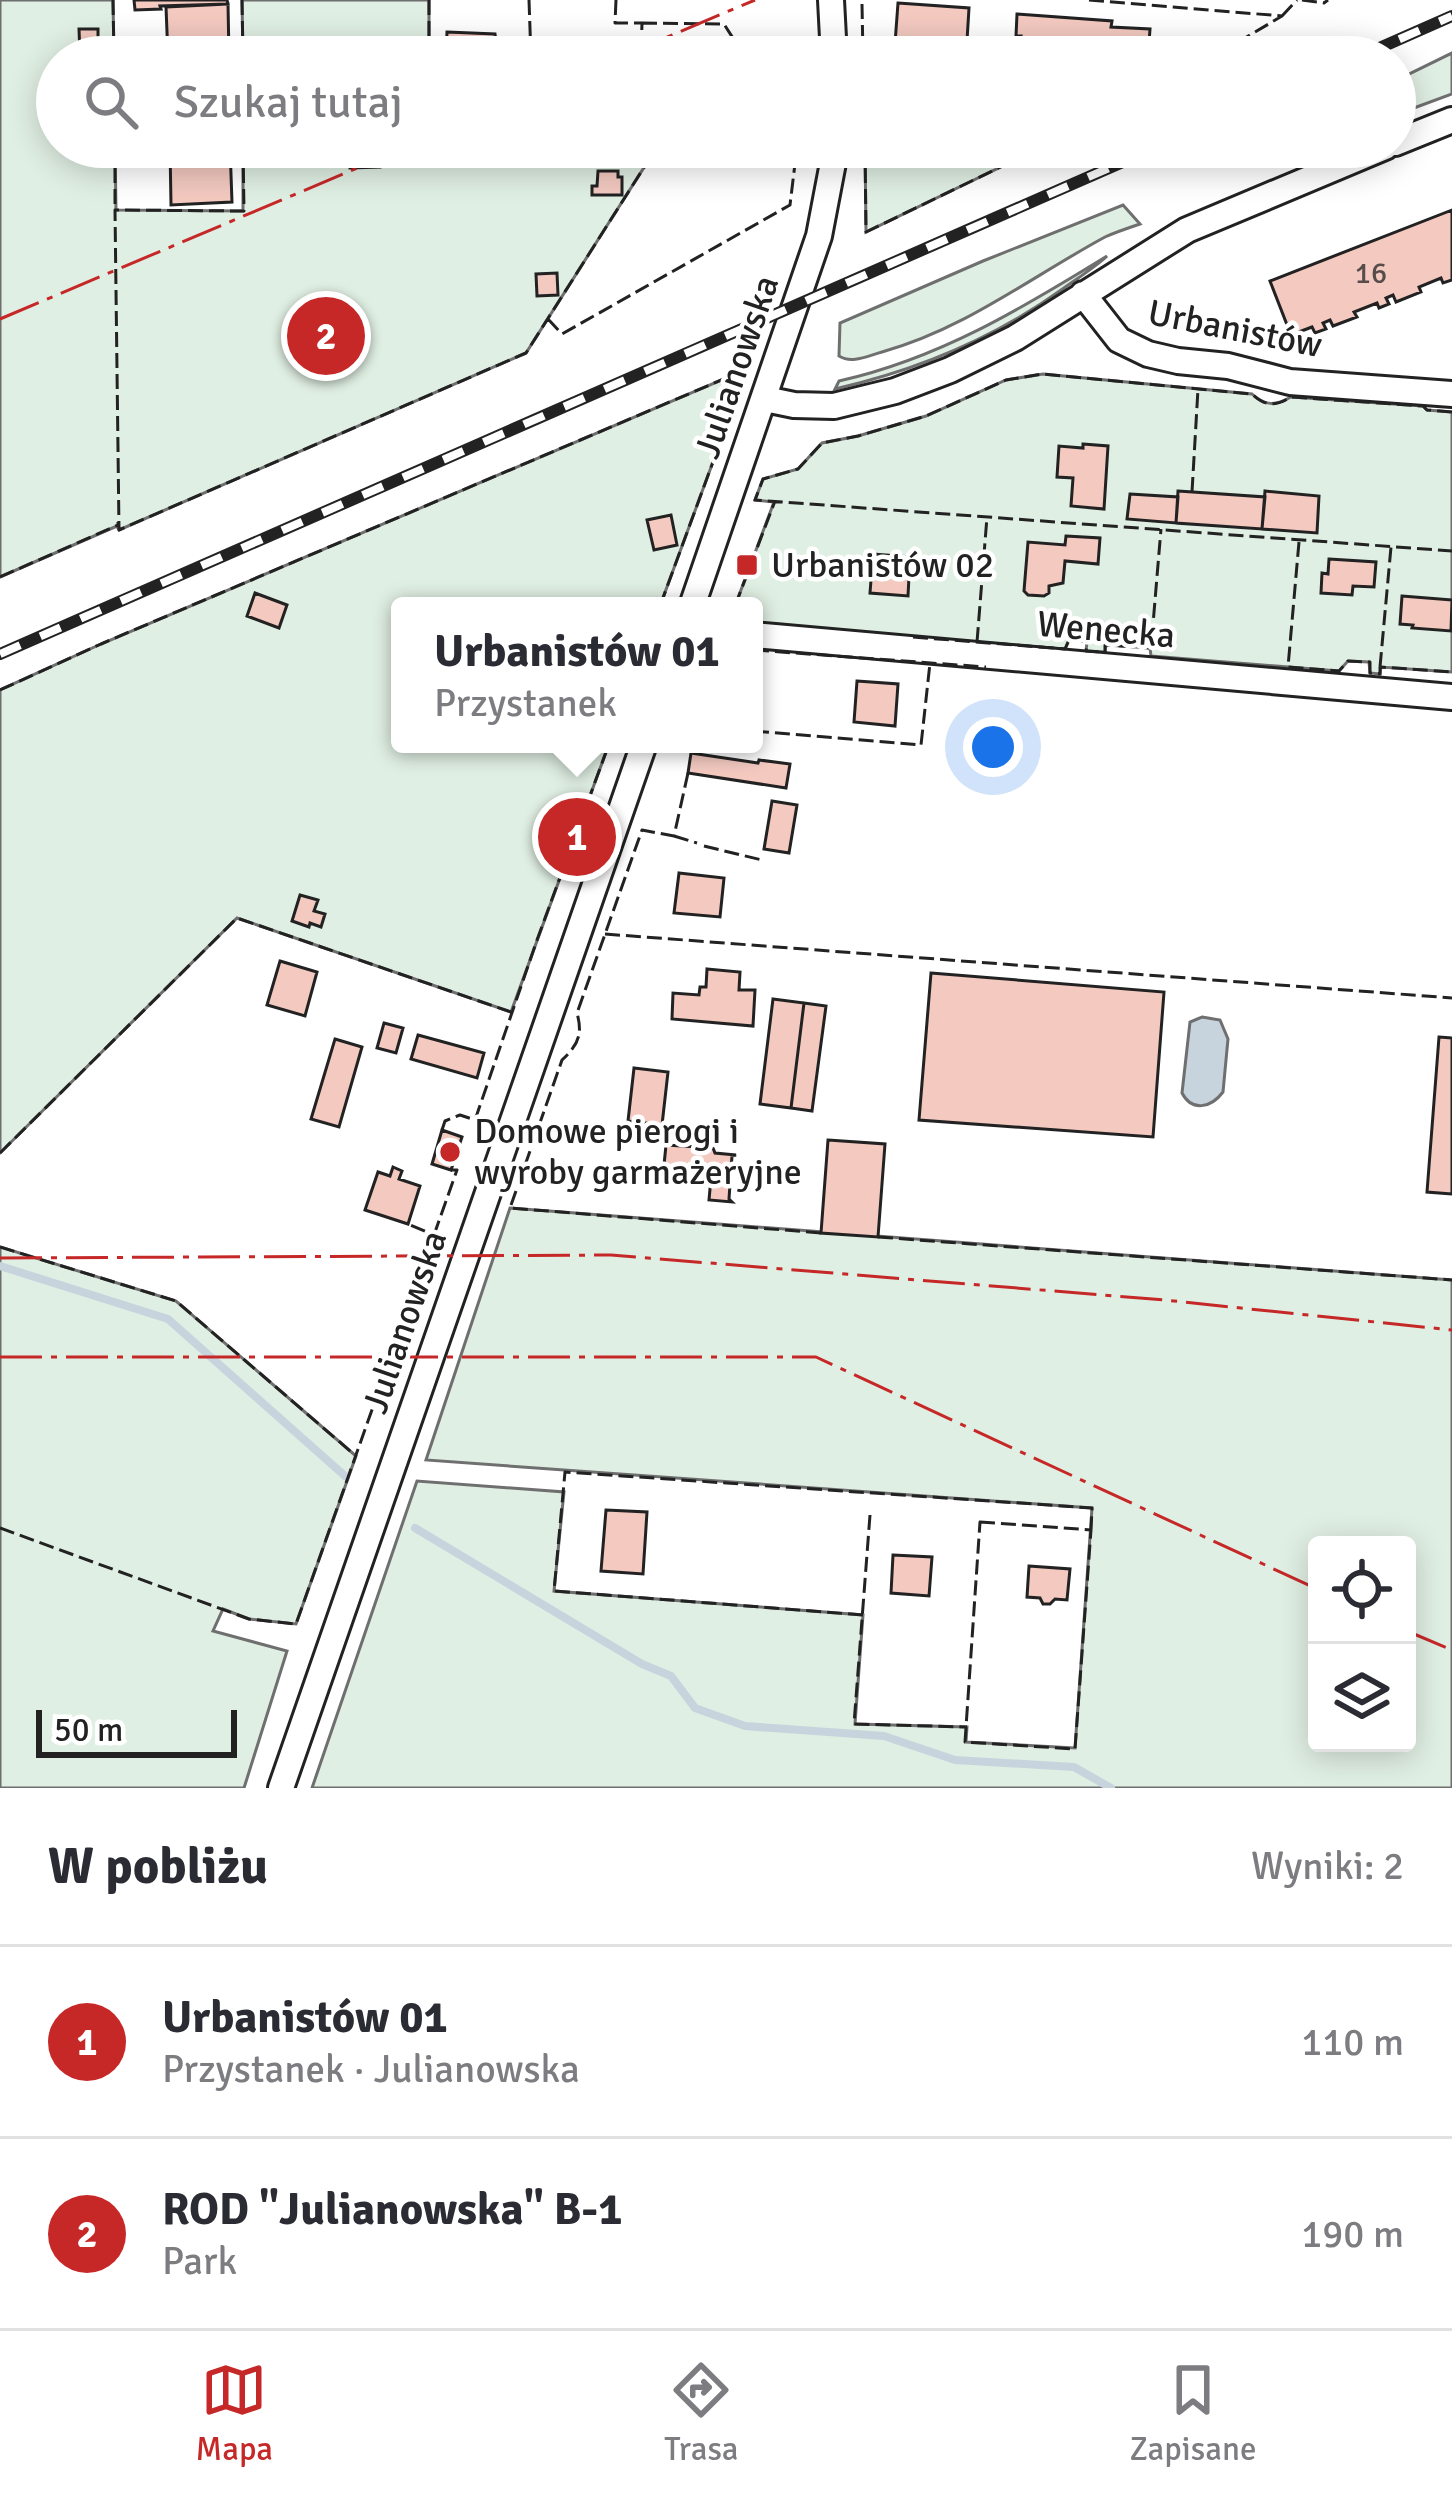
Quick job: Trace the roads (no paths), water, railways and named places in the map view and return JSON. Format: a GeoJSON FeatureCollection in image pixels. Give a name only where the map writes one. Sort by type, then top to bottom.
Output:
{"type":"FeatureCollection","features":[{"type":"Feature","properties":{"kind":"street"},"geometry":{"type":"LineString","coordinates":[[831,0],[833,36]]}},
{"type":"Feature","properties":{"kind":"street"},"geometry":{"type":"LineString","coordinates":[[1416,135],[1452,120]]}},
{"type":"Feature","properties":{"kind":"street","name":"Julianowska"},"geometry":{"type":"LineString","coordinates":[[695,597],[819,236],[832,168]]}},
{"type":"Feature","properties":{"kind":"street"},"geometry":{"type":"LineString","coordinates":[[765,399],[834,406],[895,391],[985,355],[1187,230],[1335,168]]}},
{"type":"Feature","properties":{"kind":"street","name":"Urbanistów"},"geometry":{"type":"LineString","coordinates":[[1083,294],[1119,340],[1148,354],[1228,366],[1290,382],[1452,394]]}},
{"type":"Feature","properties":{"kind":"street","name":"Wenecka"},"geometry":{"type":"LineString","coordinates":[[763,636],[1452,697]]}},
{"type":"Feature","properties":{"kind":"street","name":"Julianowska"},"geometry":{"type":"LineString","coordinates":[[281,1788],[641,753]]}},
{"type":"Feature","properties":{"kind":"waterway"},"geometry":{"type":"LineString","coordinates":[[0,1266],[168,1319],[345,1476]]}},
{"type":"Feature","properties":{"kind":"waterway"},"geometry":{"type":"LineString","coordinates":[[415,1528],[642,1664],[671,1676],[695,1708],[745,1726],[884,1736],[955,1760],[1074,1767],[1111,1788]]}},
{"type":"Feature","properties":{"kind":"railway"},"geometry":{"type":"LineString","coordinates":[[1407,36],[1452,16]]}},
{"type":"Feature","properties":{"kind":"railway"},"geometry":{"type":"LineString","coordinates":[[0,654],[1109,168]]}},
{"type":"Feature","properties":{"kind":"place","name":"ROD \"Julianowska\" B-1"},"geometry":{"type":"Point","coordinates":[326,336]}},
{"type":"Feature","properties":{"kind":"place","name":"Urbanistów 02"},"geometry":{"type":"Point","coordinates":[747,565]}},
{"type":"Feature","properties":{"kind":"place","name":"Urbanistów 01"},"geometry":{"type":"Point","coordinates":[577,837]}},
{"type":"Feature","properties":{"kind":"place","name":"Domowe pierogi i wyroby garmażeryjne"},"geometry":{"type":"Point","coordinates":[450,1152]}}]}
